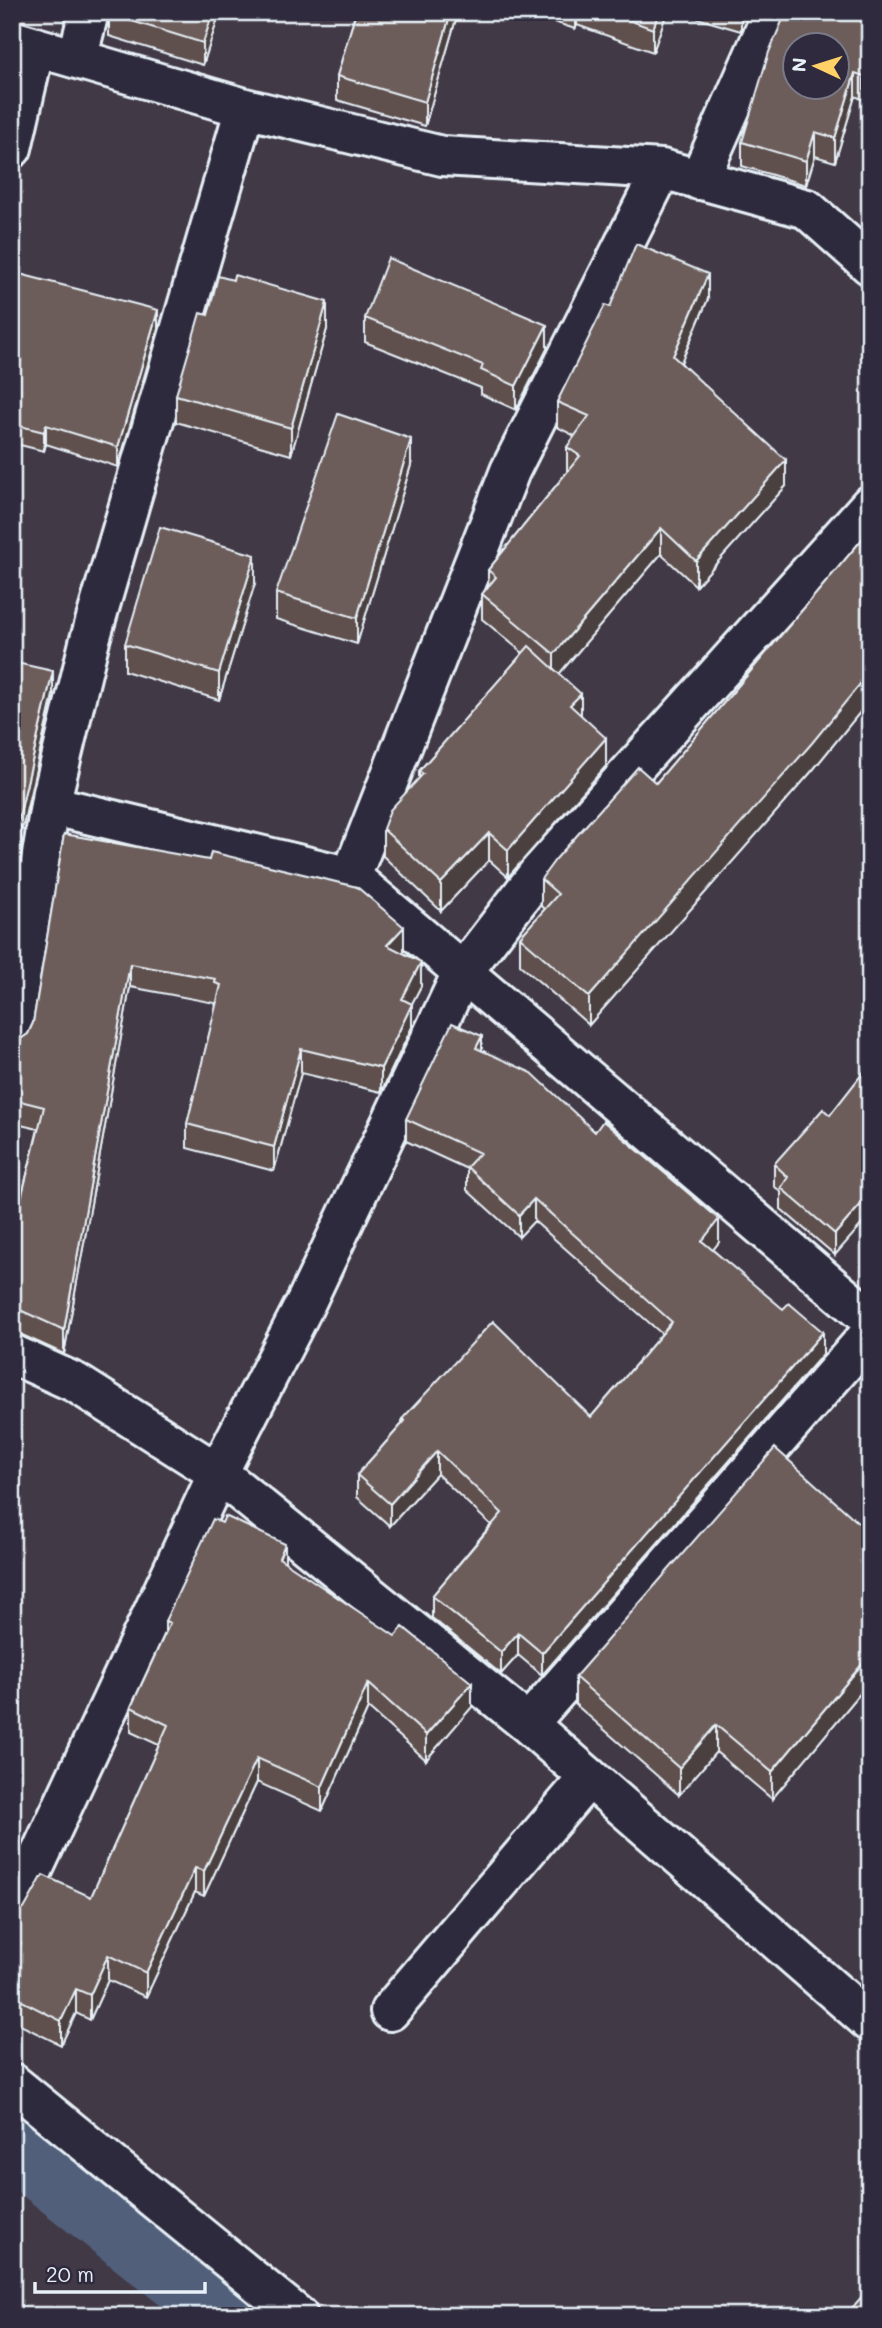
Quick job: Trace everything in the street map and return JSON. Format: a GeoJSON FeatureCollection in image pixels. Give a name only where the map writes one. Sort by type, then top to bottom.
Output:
{"type":"FeatureCollection","features":[{"type":"Feature","properties":{"kind":"street"},"geometry":{"type":"LineString","coordinates":[[77,59],[89,12]]}},
{"type":"Feature","properties":{"kind":"street"},"geometry":{"type":"LineString","coordinates":[[699,180],[773,12]]}},
{"type":"Feature","properties":{"kind":"street"},"geometry":{"type":"LineString","coordinates":[[12,148],[24,44],[245,108],[442,156],[662,169],[807,209],[870,265]]}},
{"type":"Feature","properties":{"kind":"street"},"geometry":{"type":"LineString","coordinates":[[12,1043],[50,805],[89,642],[245,108]]}},
{"type":"Feature","properties":{"kind":"street"},"geometry":{"type":"LineString","coordinates":[[351,877],[510,471],[662,169]]}},
{"type":"Feature","properties":{"kind":"street"},"geometry":{"type":"LineString","coordinates":[[12,1915],[218,1473],[306,1302],[462,973],[538,874],[870,505]]}},
{"type":"Feature","properties":{"kind":"street"},"geometry":{"type":"LineString","coordinates":[[50,805],[351,877],[870,1320]]}},
{"type":"Feature","properties":{"kind":"street"},"geometry":{"type":"LineString","coordinates":[[528,1724],[870,1334]]}},
{"type":"Feature","properties":{"kind":"street"},"geometry":{"type":"LineString","coordinates":[[12,1354],[76,1383],[218,1473],[528,1724],[870,2022]]}},
{"type":"Feature","properties":{"kind":"street"},"geometry":{"type":"LineString","coordinates":[[390,2011],[589,1777]]}},
{"type":"Feature","properties":{"kind":"street"},"geometry":{"type":"LineString","coordinates":[[12,2083],[298,2316]]}},
{"type":"Feature","properties":{"kind":"building"},"geometry":{"type":"Polygon","coordinates":[[[109,12],[213,12],[203,43],[109,12]]]}},
{"type":"Feature","properties":{"kind":"building"},"geometry":{"type":"Polygon","coordinates":[[[356,12],[451,12],[425,102],[337,76],[356,12]]]}},
{"type":"Feature","properties":{"kind":"building"},"geometry":{"type":"Polygon","coordinates":[[[607,12],[659,12],[653,29],[607,12]]]}},
{"type":"Feature","properties":{"kind":"building"},"geometry":{"type":"Polygon","coordinates":[[[786,12],[870,12],[870,62],[864,76],[855,73],[850,89],[850,32],[780,32],[780,102],[846,102],[835,138],[815,132],[806,161],[742,142],[769,52],[786,12]]]}},
{"type":"Feature","properties":{"kind":"building"},"geometry":{"type":"Polygon","coordinates":[[[636,244],[708,274],[673,356],[786,460],[696,561],[661,528],[554,654],[482,594],[496,577],[488,570],[580,456],[567,447],[589,416],[557,402],[605,305],[610,307],[636,244]]]}},
{"type":"Feature","properties":{"kind":"building"},"geometry":{"type":"Polygon","coordinates":[[[388,258],[547,325],[516,386],[481,370],[483,365],[365,318],[388,258]]]}},
{"type":"Feature","properties":{"kind":"building"},"geometry":{"type":"Polygon","coordinates":[[[12,272],[158,310],[118,447],[46,425],[44,432],[12,424],[12,272]]]}},
{"type":"Feature","properties":{"kind":"building"},"geometry":{"type":"Polygon","coordinates":[[[234,275],[327,302],[291,428],[176,395],[200,313],[208,315],[218,276],[233,280],[234,275]]]}},
{"type":"Feature","properties":{"kind":"building"},"geometry":{"type":"Polygon","coordinates":[[[338,414],[411,439],[357,618],[276,593],[338,414]]]}},
{"type":"Feature","properties":{"kind":"building"},"geometry":{"type":"Polygon","coordinates":[[[160,527],[255,555],[219,673],[125,644],[160,527]]]}},
{"type":"Feature","properties":{"kind":"building"},"geometry":{"type":"Polygon","coordinates":[[[870,530],[870,672],[812,743],[589,997],[520,937],[558,894],[541,879],[638,767],[656,783],[870,530]]]}},
{"type":"Feature","properties":{"kind":"building"},"geometry":{"type":"Polygon","coordinates":[[[529,646],[581,694],[570,705],[606,738],[508,850],[489,833],[441,883],[383,829],[390,810],[423,774],[419,771],[529,646]]]}},
{"type":"Feature","properties":{"kind":"building"},"geometry":{"type":"Polygon","coordinates":[[[12,662],[53,671],[17,826],[21,826],[12,879],[12,662]]]}},
{"type":"Feature","properties":{"kind":"building"},"geometry":{"type":"Polygon","coordinates":[[[64,834],[209,860],[211,852],[357,887],[404,927],[387,945],[421,962],[402,999],[412,1004],[381,1068],[301,1049],[274,1147],[187,1124],[221,985],[215,983],[216,979],[130,964],[64,1330],[12,1309],[12,1206],[19,1207],[44,1107],[12,1099],[12,1040],[19,1040],[28,1034],[33,1023],[64,834]]]}},
{"type":"Feature","properties":{"kind":"building"},"geometry":{"type":"Polygon","coordinates":[[[452,1023],[482,1036],[476,1048],[532,1073],[595,1132],[603,1121],[719,1219],[702,1241],[783,1309],[789,1303],[823,1332],[542,1653],[518,1633],[501,1652],[432,1596],[502,1513],[437,1451],[390,1504],[357,1475],[405,1421],[402,1419],[493,1321],[591,1417],[672,1322],[534,1199],[519,1215],[467,1167],[480,1153],[406,1119],[452,1023]]]}},
{"type":"Feature","properties":{"kind":"building"},"geometry":{"type":"Polygon","coordinates":[[[870,1064],[870,1194],[835,1234],[781,1188],[788,1177],[774,1164],[823,1109],[830,1115],[870,1064]]]}},
{"type":"Feature","properties":{"kind":"building"},"geometry":{"type":"Polygon","coordinates":[[[775,1448],[870,1533],[870,1659],[868,1657],[772,1772],[716,1725],[679,1768],[575,1677],[775,1448]]]}},
{"type":"Feature","properties":{"kind":"building"},"geometry":{"type":"Polygon","coordinates":[[[225,1516],[285,1544],[279,1558],[395,1636],[403,1627],[472,1683],[426,1735],[368,1683],[322,1787],[257,1758],[204,1871],[195,1868],[146,1973],[108,1955],[90,1995],[76,1989],[61,2021],[12,1996],[12,1963],[21,1943],[12,1939],[12,1912],[24,1909],[43,1875],[91,1897],[168,1725],[131,1707],[170,1623],[165,1621],[213,1519],[222,1523],[225,1516]]]}},
{"type":"Feature","properties":{"kind":"building"},"geometry":{"type":"Polygon","coordinates":[[[870,2287],[870,2316],[845,2316],[870,2287]]]}},
{"type":"Feature","properties":{"kind":"waterway"},"geometry":{"type":"LineString","coordinates":[[12,2149],[222,2316]]}}]}
